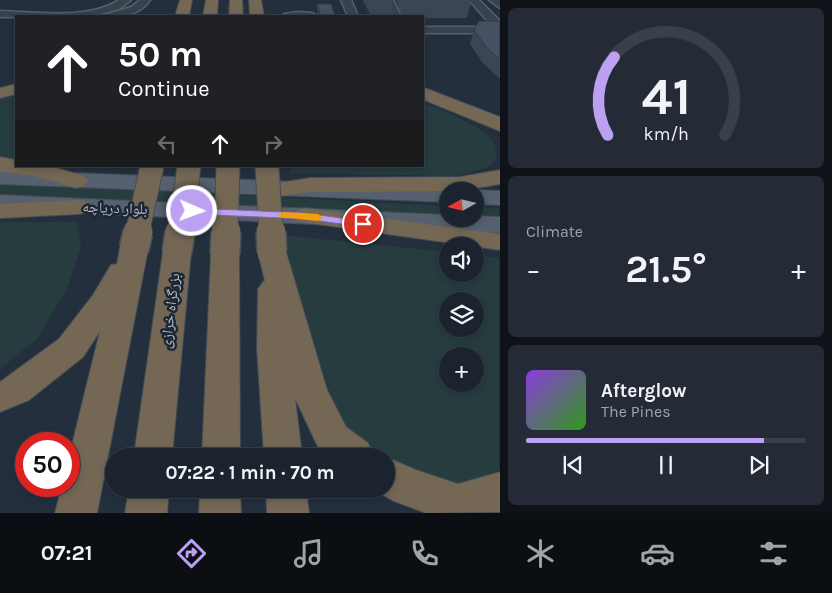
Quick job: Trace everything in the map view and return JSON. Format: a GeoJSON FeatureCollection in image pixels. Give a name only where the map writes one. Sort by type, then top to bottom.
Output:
{"type":"FeatureCollection","features":[{"type":"Feature","properties":{"kind":"highway"},"geometry":{"type":"LineString","coordinates":[[210,15],[212,0]]}},
{"type":"Feature","properties":{"kind":"highway"},"geometry":{"type":"LineString","coordinates":[[236,0],[236,15]]}},
{"type":"Feature","properties":{"kind":"highway"},"geometry":{"type":"LineString","coordinates":[[0,80],[15,77]]}},
{"type":"Feature","properties":{"kind":"highway"},"geometry":{"type":"LineString","coordinates":[[424,84],[459,96],[500,115]]}},
{"type":"Feature","properties":{"kind":"highway"},"geometry":{"type":"LineString","coordinates":[[0,93],[15,88]]}},
{"type":"Feature","properties":{"kind":"highway"},"geometry":{"type":"LineString","coordinates":[[424,93],[468,110],[500,126]]}},
{"type":"Feature","properties":{"kind":"highway"},"geometry":{"type":"LineString","coordinates":[[0,164],[15,166]]}},
{"type":"Feature","properties":{"kind":"highway"},"geometry":{"type":"LineString","coordinates":[[19,167],[38,170],[76,181]]}},
{"type":"Feature","properties":{"kind":"highway"},"geometry":{"type":"LineString","coordinates":[[76,513],[152,167]]}},
{"type":"Feature","properties":{"kind":"highway","name":"بزرگراه خرازی"},"geometry":{"type":"LineString","coordinates":[[154,448],[189,167]]}},
{"type":"Feature","properties":{"kind":"highway"},"geometry":{"type":"LineString","coordinates":[[221,448],[228,167]]}},
{"type":"Feature","properties":{"kind":"highway"},"geometry":{"type":"LineString","coordinates":[[267,167],[272,252],[273,348],[282,448]]}},
{"type":"Feature","properties":{"kind":"highway"},"geometry":{"type":"LineString","coordinates":[[281,189],[319,184],[460,184],[500,177]]}},
{"type":"Feature","properties":{"kind":"highway"},"geometry":{"type":"LineString","coordinates":[[0,211],[79,207]]}},
{"type":"Feature","properties":{"kind":"highway"},"geometry":{"type":"LineString","coordinates":[[305,216],[500,242]]}},
{"type":"Feature","properties":{"kind":"highway"},"geometry":{"type":"LineString","coordinates":[[0,397],[17,390],[71,348],[104,302],[134,249]]}},
{"type":"Feature","properties":{"kind":"highway"},"geometry":{"type":"LineString","coordinates":[[272,252],[310,392],[333,439],[344,448]]}},
{"type":"Feature","properties":{"kind":"highway"},"geometry":{"type":"LineString","coordinates":[[395,480],[408,487],[458,504],[500,492]]}},
{"type":"Feature","properties":{"kind":"highway"},"geometry":{"type":"LineString","coordinates":[[146,513],[148,498]]}},
{"type":"Feature","properties":{"kind":"highway"},"geometry":{"type":"LineString","coordinates":[[220,498],[220,513]]}},
{"type":"Feature","properties":{"kind":"highway"},"geometry":{"type":"LineString","coordinates":[[287,498],[288,513]]}},
{"type":"Feature","properties":{"kind":"main road","name":"بلوار دریاچه"},"geometry":{"type":"LineString","coordinates":[[0,177],[439,195]]}},
{"type":"Feature","properties":{"kind":"main road"},"geometry":{"type":"LineString","coordinates":[[484,197],[500,198]]}},
{"type":"Feature","properties":{"kind":"main road","name":"بلوار دریاچه"},"geometry":{"type":"LineString","coordinates":[[0,202],[500,225]]}},
{"type":"Feature","properties":{"kind":"street"},"geometry":{"type":"LineString","coordinates":[[0,14],[83,15],[107,10],[121,5],[126,0]]}},
{"type":"Feature","properties":{"kind":"street"},"geometry":{"type":"LineString","coordinates":[[115,15],[132,10],[146,0]]}},
{"type":"Feature","properties":{"kind":"street"},"geometry":{"type":"LineString","coordinates":[[346,0],[353,15]]}},
{"type":"Feature","properties":{"kind":"street"},"geometry":{"type":"LineString","coordinates":[[388,0],[396,15]]}},
{"type":"Feature","properties":{"kind":"street"},"geometry":{"type":"LineString","coordinates":[[474,0],[500,29]]}},
{"type":"Feature","properties":{"kind":"street"},"geometry":{"type":"LineString","coordinates":[[494,0],[500,5]]}},
{"type":"Feature","properties":{"kind":"street"},"geometry":{"type":"LineString","coordinates":[[0,21],[15,21]]}},
{"type":"Feature","properties":{"kind":"street"},"geometry":{"type":"LineString","coordinates":[[424,30],[500,29]]}},
{"type":"Feature","properties":{"kind":"green space"},"geometry":{"type":"Polygon","coordinates":[[[15,92],[15,162],[0,159],[0,98],[15,92]]]}},
{"type":"Feature","properties":{"kind":"green space"},"geometry":{"type":"Polygon","coordinates":[[[424,103],[462,119],[482,131],[494,144],[497,159],[486,168],[455,176],[291,173],[291,167],[424,167],[424,103]]]}},
{"type":"Feature","properties":{"kind":"green space"},"geometry":{"type":"Polygon","coordinates":[[[0,183],[439,206],[439,216],[0,196],[0,183]]]}},
{"type":"Feature","properties":{"kind":"green space"},"geometry":{"type":"Polygon","coordinates":[[[484,207],[499,208],[499,218],[484,217],[484,207]]]}},
{"type":"Feature","properties":{"kind":"green space"},"geometry":{"type":"Polygon","coordinates":[[[0,222],[77,222],[81,247],[67,289],[37,339],[0,369],[0,222]]]}},
{"type":"Feature","properties":{"kind":"green space"},"geometry":{"type":"Polygon","coordinates":[[[292,236],[439,251],[439,282],[484,282],[484,256],[499,258],[499,470],[471,485],[425,481],[395,469],[395,448],[361,448],[345,436],[329,407],[295,291],[286,238],[292,236]]]}},
{"type":"Feature","properties":{"kind":"building"},"geometry":{"type":"Polygon","coordinates":[[[317,4],[331,4],[335,15],[321,15],[317,4]]]}},
{"type":"Feature","properties":{"kind":"building"},"geometry":{"type":"Polygon","coordinates":[[[479,21],[500,21],[500,60],[486,47],[474,30],[479,21]]]}},
{"type":"Feature","properties":{"kind":"slow traffic"},"geometry":{"type":"LineString","coordinates":[[284,215],[318,218]]}},
{"type":"Feature","properties":{"kind":"route"},"geometry":{"type":"LineString","coordinates":[[192,211],[305,216],[363,224]]}}]}
